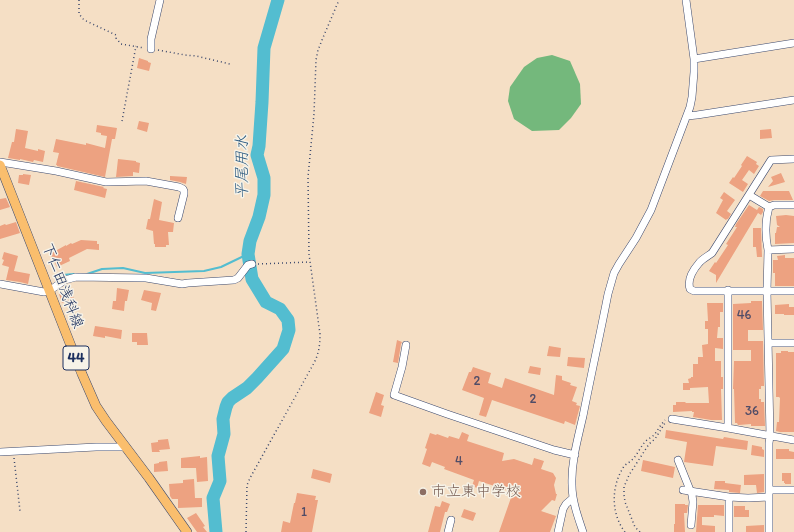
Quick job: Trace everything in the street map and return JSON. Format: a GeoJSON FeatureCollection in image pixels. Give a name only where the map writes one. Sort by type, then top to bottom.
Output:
{"type":"FeatureCollection","features":[{"type":"Feature","properties":{"kind":"main road","name":"下仁田浅科線"},"geometry":{"type":"LineString","coordinates":[[0,164],[49,291],[96,406],[187,532]]}},
{"type":"Feature","properties":{"kind":"street"},"geometry":{"type":"LineString","coordinates":[[151,49],[151,39],[160,0]]}},
{"type":"Feature","properties":{"kind":"street"},"geometry":{"type":"LineString","coordinates":[[583,532],[573,498],[572,473],[608,294],[614,273],[636,238],[651,210],[690,107],[694,84],[694,59],[686,0]]}},
{"type":"Feature","properties":{"kind":"street"},"geometry":{"type":"LineString","coordinates":[[694,59],[794,43]]}},
{"type":"Feature","properties":{"kind":"street"},"geometry":{"type":"LineString","coordinates":[[687,116],[794,100]]}},
{"type":"Feature","properties":{"kind":"street"},"geometry":{"type":"LineString","coordinates":[[794,159],[771,160],[712,253],[699,262],[690,278],[689,285],[690,289],[694,291],[794,291]]}},
{"type":"Feature","properties":{"kind":"street"},"geometry":{"type":"LineString","coordinates":[[0,164],[56,171],[106,182],[146,182],[183,189],[184,194],[178,218]]}},
{"type":"Feature","properties":{"kind":"street"},"geometry":{"type":"LineString","coordinates":[[749,195],[768,207]]}},
{"type":"Feature","properties":{"kind":"street"},"geometry":{"type":"LineString","coordinates":[[768,207],[774,205],[794,205]]}},
{"type":"Feature","properties":{"kind":"street"},"geometry":{"type":"LineString","coordinates":[[768,207],[765,219],[766,243],[768,250],[767,291],[770,436],[769,532]]}},
{"type":"Feature","properties":{"kind":"street"},"geometry":{"type":"LineString","coordinates":[[768,250],[794,249]]}},
{"type":"Feature","properties":{"kind":"street"},"geometry":{"type":"LineString","coordinates":[[0,284],[44,292],[49,291],[65,280],[76,277],[146,278],[182,284],[234,280],[238,278],[250,265]]}},
{"type":"Feature","properties":{"kind":"street"},"geometry":{"type":"LineString","coordinates":[[728,290],[728,428]]}},
{"type":"Feature","properties":{"kind":"street"},"geometry":{"type":"LineString","coordinates":[[768,343],[794,343]]}},
{"type":"Feature","properties":{"kind":"street"},"geometry":{"type":"LineString","coordinates":[[406,345],[402,367],[394,395],[554,450],[575,455]]}},
{"type":"Feature","properties":{"kind":"street"},"geometry":{"type":"LineString","coordinates":[[672,419],[794,440]]}},
{"type":"Feature","properties":{"kind":"street"},"geometry":{"type":"LineString","coordinates":[[0,452],[125,447]]}},
{"type":"Feature","properties":{"kind":"street"},"geometry":{"type":"LineString","coordinates":[[678,460],[691,491],[693,502],[691,525]]}},
{"type":"Feature","properties":{"kind":"street"},"geometry":{"type":"LineString","coordinates":[[683,490],[729,497],[748,498],[769,493],[794,490]]}},
{"type":"Feature","properties":{"kind":"street"},"geometry":{"type":"LineString","coordinates":[[729,497],[729,532]]}},
{"type":"Feature","properties":{"kind":"street"},"geometry":{"type":"LineString","coordinates":[[558,532],[563,509],[573,498]]}},
{"type":"Feature","properties":{"kind":"street"},"geometry":{"type":"LineString","coordinates":[[448,532],[451,520]]}},
{"type":"Feature","properties":{"kind":"path"},"geometry":{"type":"LineString","coordinates":[[246,532],[247,485],[314,363],[319,351],[320,334],[310,262],[308,177],[314,114],[316,60],[318,50],[338,0]]}},
{"type":"Feature","properties":{"kind":"path"},"geometry":{"type":"LineString","coordinates":[[122,121],[136,46]]}},
{"type":"Feature","properties":{"kind":"path"},"geometry":{"type":"LineString","coordinates":[[250,265],[310,262]]}},
{"type":"Feature","properties":{"kind":"path"},"geometry":{"type":"LineString","coordinates":[[625,532],[617,519],[614,496],[623,468],[627,463],[632,461],[644,443],[654,435],[664,421],[668,418],[672,419]]}},
{"type":"Feature","properties":{"kind":"path"},"geometry":{"type":"LineString","coordinates":[[640,532],[635,527],[625,502],[624,487],[649,444],[655,439],[666,421],[672,419]]}},
{"type":"Feature","properties":{"kind":"path"},"geometry":{"type":"LineString","coordinates":[[13,452],[20,511]]}},
{"type":"Feature","properties":{"kind":"green space"},"geometry":{"type":"Polygon","coordinates":[[[552,55],[570,61],[580,84],[581,104],[571,118],[559,130],[532,131],[514,119],[508,101],[510,87],[524,67],[537,58],[552,55]]]}},
{"type":"Feature","properties":{"kind":"building"},"geometry":{"type":"Polygon","coordinates":[[[139,58],[151,63],[149,71],[137,68],[139,58]]]}},
{"type":"Feature","properties":{"kind":"building"},"geometry":{"type":"Polygon","coordinates":[[[139,121],[149,123],[147,132],[137,129],[139,121]]]}},
{"type":"Feature","properties":{"kind":"building"},"geometry":{"type":"Polygon","coordinates":[[[97,125],[117,128],[115,139],[112,139],[105,177],[56,165],[59,153],[53,152],[56,139],[86,145],[86,143],[105,148],[107,136],[96,132],[97,125]]]}},
{"type":"Feature","properties":{"kind":"building"},"geometry":{"type":"Polygon","coordinates":[[[16,129],[28,131],[25,148],[45,151],[43,162],[8,158],[12,142],[14,142],[16,129]]]}},
{"type":"Feature","properties":{"kind":"building"},"geometry":{"type":"Polygon","coordinates":[[[771,129],[772,138],[760,139],[760,130],[771,129]]]}},
{"type":"Feature","properties":{"kind":"building"},"geometry":{"type":"Polygon","coordinates":[[[747,156],[757,162],[756,164],[759,166],[754,174],[749,170],[742,180],[748,184],[743,192],[729,183],[742,166],[741,165],[747,156]]]}},
{"type":"Feature","properties":{"kind":"building"},"geometry":{"type":"Polygon","coordinates":[[[118,159],[136,161],[140,163],[139,173],[133,172],[133,176],[116,177],[118,159]]]}},
{"type":"Feature","properties":{"kind":"building"},"geometry":{"type":"Polygon","coordinates":[[[781,173],[785,182],[768,187],[773,181],[771,177],[781,173]]]}},
{"type":"Feature","properties":{"kind":"building"},"geometry":{"type":"Polygon","coordinates":[[[19,175],[31,175],[29,185],[18,183],[19,175]]]}},
{"type":"Feature","properties":{"kind":"building"},"geometry":{"type":"Polygon","coordinates":[[[170,176],[187,177],[186,184],[170,180],[170,176]]]}},
{"type":"Feature","properties":{"kind":"building"},"geometry":{"type":"Polygon","coordinates":[[[76,181],[104,187],[103,188],[107,189],[105,198],[74,190],[76,181]]]}},
{"type":"Feature","properties":{"kind":"building"},"geometry":{"type":"Polygon","coordinates":[[[763,191],[789,191],[793,200],[769,201],[760,196],[763,191]]]}},
{"type":"Feature","properties":{"kind":"building"},"geometry":{"type":"Polygon","coordinates":[[[724,192],[735,200],[727,211],[731,214],[726,220],[716,213],[723,200],[720,198],[724,192]]]}},
{"type":"Feature","properties":{"kind":"building"},"geometry":{"type":"Polygon","coordinates":[[[6,198],[10,207],[0,210],[0,199],[6,198]]]}},
{"type":"Feature","properties":{"kind":"building"},"geometry":{"type":"Polygon","coordinates":[[[154,199],[162,202],[159,220],[174,223],[173,232],[168,232],[169,245],[166,245],[166,247],[155,247],[153,231],[146,229],[148,219],[150,219],[154,199]]]}},
{"type":"Feature","properties":{"kind":"building"},"geometry":{"type":"Polygon","coordinates":[[[749,205],[757,210],[759,207],[763,209],[763,212],[761,215],[758,213],[716,283],[716,275],[709,271],[728,245],[726,244],[737,227],[735,227],[736,224],[749,205]]]}},
{"type":"Feature","properties":{"kind":"building"},"geometry":{"type":"Polygon","coordinates":[[[776,216],[794,216],[794,243],[775,244],[775,233],[777,227],[780,227],[777,225],[776,216]]]}},
{"type":"Feature","properties":{"kind":"building"},"geometry":{"type":"Polygon","coordinates":[[[16,222],[20,233],[0,239],[0,226],[16,222]]]}},
{"type":"Feature","properties":{"kind":"building"},"geometry":{"type":"Polygon","coordinates":[[[753,228],[761,228],[762,257],[757,257],[756,247],[753,247],[753,228]]]}},
{"type":"Feature","properties":{"kind":"building"},"geometry":{"type":"Polygon","coordinates":[[[81,240],[97,241],[97,244],[99,244],[99,250],[87,249],[69,258],[70,261],[57,267],[50,254],[66,245],[81,240]]]}},
{"type":"Feature","properties":{"kind":"building"},"geometry":{"type":"Polygon","coordinates":[[[4,252],[18,256],[14,271],[30,274],[28,284],[6,280],[9,267],[2,265],[4,260],[2,259],[4,252]]]}},
{"type":"Feature","properties":{"kind":"building"},"geometry":{"type":"Polygon","coordinates":[[[785,255],[785,258],[794,258],[794,286],[775,286],[773,260],[778,260],[777,256],[785,255]]]}},
{"type":"Feature","properties":{"kind":"building"},"geometry":{"type":"Polygon","coordinates":[[[117,288],[129,290],[127,301],[125,301],[124,311],[112,309],[113,301],[116,301],[117,288]]]}},
{"type":"Feature","properties":{"kind":"building"},"geometry":{"type":"Polygon","coordinates":[[[71,290],[74,299],[62,303],[59,294],[71,290]]]}},
{"type":"Feature","properties":{"kind":"building"},"geometry":{"type":"Polygon","coordinates":[[[144,290],[161,293],[156,311],[151,310],[152,303],[141,300],[144,290]]]}},
{"type":"Feature","properties":{"kind":"building"},"geometry":{"type":"Polygon","coordinates":[[[751,301],[762,301],[763,330],[748,330],[748,341],[763,341],[764,386],[761,386],[761,389],[759,389],[759,399],[761,399],[761,402],[764,402],[765,426],[751,426],[751,424],[738,425],[735,423],[733,389],[734,361],[751,361],[751,350],[733,350],[733,304],[751,303],[751,301]]]}},
{"type":"Feature","properties":{"kind":"building"},"geometry":{"type":"Polygon","coordinates":[[[707,303],[723,303],[723,312],[720,312],[720,327],[718,327],[717,338],[723,338],[723,349],[715,348],[715,361],[721,361],[721,377],[723,377],[723,389],[721,389],[722,420],[693,417],[694,412],[692,411],[673,412],[673,405],[676,405],[676,402],[709,403],[708,387],[683,390],[683,383],[689,383],[688,379],[693,377],[693,364],[698,364],[698,357],[703,357],[702,345],[708,344],[708,329],[705,329],[705,321],[708,321],[707,303]]]}},
{"type":"Feature","properties":{"kind":"building"},"geometry":{"type":"Polygon","coordinates":[[[789,304],[789,307],[794,307],[794,315],[775,314],[775,305],[789,304]]]}},
{"type":"Feature","properties":{"kind":"building"},"geometry":{"type":"Polygon","coordinates":[[[95,326],[122,330],[121,339],[105,336],[105,338],[93,336],[95,326]]]}},
{"type":"Feature","properties":{"kind":"building"},"geometry":{"type":"Polygon","coordinates":[[[132,333],[147,333],[148,345],[137,345],[137,342],[132,342],[132,333]]]}},
{"type":"Feature","properties":{"kind":"building"},"geometry":{"type":"Polygon","coordinates":[[[397,340],[402,342],[398,363],[393,362],[397,340]]]}},
{"type":"Feature","properties":{"kind":"building"},"geometry":{"type":"Polygon","coordinates":[[[549,346],[561,348],[560,357],[547,356],[549,346]]]}},
{"type":"Feature","properties":{"kind":"building"},"geometry":{"type":"Polygon","coordinates":[[[781,351],[794,352],[794,432],[776,431],[777,422],[779,422],[780,398],[776,397],[776,353],[781,353],[781,351]]]}},
{"type":"Feature","properties":{"kind":"building"},"geometry":{"type":"Polygon","coordinates":[[[568,357],[585,358],[584,368],[567,366],[568,357]]]}},
{"type":"Feature","properties":{"kind":"building"},"geometry":{"type":"Polygon","coordinates":[[[530,366],[541,368],[540,375],[528,373],[530,366]]]}},
{"type":"Feature","properties":{"kind":"building"},"geometry":{"type":"Polygon","coordinates":[[[473,367],[491,373],[488,383],[502,388],[505,378],[554,395],[556,375],[562,376],[562,380],[577,387],[572,401],[577,403],[576,405],[580,406],[575,425],[565,421],[564,424],[492,400],[486,417],[479,415],[484,398],[462,390],[469,372],[471,372],[473,367]]]}},
{"type":"Feature","properties":{"kind":"building"},"geometry":{"type":"Polygon","coordinates":[[[376,392],[384,395],[381,405],[384,406],[381,417],[369,413],[376,392]]]}},
{"type":"Feature","properties":{"kind":"building"},"geometry":{"type":"Polygon","coordinates":[[[666,430],[723,439],[724,437],[748,441],[747,450],[716,446],[713,466],[684,462],[687,442],[665,438],[666,430]]]}},
{"type":"Feature","properties":{"kind":"building"},"geometry":{"type":"Polygon","coordinates":[[[462,432],[469,435],[467,441],[504,453],[502,461],[514,459],[532,465],[534,458],[544,461],[541,469],[553,473],[556,478],[554,485],[557,494],[555,501],[552,500],[541,511],[556,516],[550,532],[499,532],[513,492],[479,481],[477,488],[472,486],[474,480],[444,469],[445,467],[432,462],[430,467],[422,464],[430,433],[448,438],[449,436],[459,439],[462,432]]]}},
{"type":"Feature","properties":{"kind":"building"},"geometry":{"type":"Polygon","coordinates":[[[168,439],[170,449],[159,450],[160,452],[152,452],[151,443],[158,442],[158,440],[168,439]]]}},
{"type":"Feature","properties":{"kind":"building"},"geometry":{"type":"Polygon","coordinates":[[[752,445],[762,447],[764,450],[764,457],[751,455],[752,445]]]}},
{"type":"Feature","properties":{"kind":"building"},"geometry":{"type":"Polygon","coordinates":[[[776,449],[789,449],[789,451],[794,452],[794,459],[776,459],[776,449]]]}},
{"type":"Feature","properties":{"kind":"building"},"geometry":{"type":"Polygon","coordinates":[[[200,456],[200,458],[207,457],[208,481],[197,482],[196,468],[181,468],[181,458],[200,456]]]}},
{"type":"Feature","properties":{"kind":"building"},"geometry":{"type":"Polygon","coordinates":[[[643,460],[675,467],[673,478],[641,471],[643,460]]]}},
{"type":"Feature","properties":{"kind":"building"},"geometry":{"type":"Polygon","coordinates":[[[167,461],[168,471],[154,472],[154,464],[167,461]]]}},
{"type":"Feature","properties":{"kind":"building"},"geometry":{"type":"Polygon","coordinates":[[[313,469],[332,474],[330,483],[311,478],[313,469]]]}},
{"type":"Feature","properties":{"kind":"building"},"geometry":{"type":"Polygon","coordinates":[[[782,473],[791,473],[791,484],[785,484],[784,481],[782,481],[782,473]]]}},
{"type":"Feature","properties":{"kind":"building"},"geometry":{"type":"Polygon","coordinates":[[[764,474],[764,492],[757,493],[756,485],[744,485],[744,475],[764,474]]]}},
{"type":"Feature","properties":{"kind":"building"},"geometry":{"type":"Polygon","coordinates":[[[194,479],[195,498],[202,498],[202,507],[178,508],[178,499],[172,499],[170,496],[169,484],[183,483],[183,480],[194,479]]]}},
{"type":"Feature","properties":{"kind":"building"},"geometry":{"type":"Polygon","coordinates":[[[715,481],[725,481],[725,483],[741,485],[740,493],[729,492],[729,490],[714,489],[715,481]]]}},
{"type":"Feature","properties":{"kind":"building"},"geometry":{"type":"Polygon","coordinates":[[[297,493],[316,496],[315,500],[318,500],[312,532],[281,532],[283,521],[290,523],[297,493]]]}},
{"type":"Feature","properties":{"kind":"building"},"geometry":{"type":"Polygon","coordinates":[[[442,501],[450,504],[447,512],[445,512],[440,532],[428,532],[435,506],[440,507],[442,501]]]}},
{"type":"Feature","properties":{"kind":"building"},"geometry":{"type":"Polygon","coordinates":[[[675,504],[688,505],[687,513],[684,513],[685,532],[674,532],[675,504]]]}},
{"type":"Feature","properties":{"kind":"building"},"geometry":{"type":"Polygon","coordinates":[[[698,505],[724,505],[724,516],[714,515],[714,517],[702,517],[702,525],[715,526],[715,532],[696,532],[698,505]]]}},
{"type":"Feature","properties":{"kind":"building"},"geometry":{"type":"Polygon","coordinates":[[[734,506],[745,506],[745,510],[749,510],[749,517],[734,517],[734,506]]]}},
{"type":"Feature","properties":{"kind":"building"},"geometry":{"type":"Polygon","coordinates":[[[464,509],[476,513],[473,521],[461,517],[464,509]]]}},
{"type":"Feature","properties":{"kind":"building"},"geometry":{"type":"Polygon","coordinates":[[[196,513],[205,526],[203,527],[207,532],[197,532],[187,518],[196,513]]]}},
{"type":"Feature","properties":{"kind":"building"},"geometry":{"type":"Polygon","coordinates":[[[764,525],[764,532],[746,532],[746,526],[764,525]]]}},
{"type":"Feature","properties":{"kind":"waterway","name":"平尾用水"},"geometry":{"type":"LineString","coordinates":[[216,532],[213,498],[220,481],[218,456],[224,434],[223,419],[226,407],[228,402],[247,388],[283,349],[289,330],[288,320],[280,309],[266,302],[252,279],[248,254],[250,241],[259,217],[264,195],[264,178],[257,155],[262,102],[264,48],[278,0]]}},
{"type":"Feature","properties":{"kind":"waterway"},"geometry":{"type":"LineString","coordinates":[[87,274],[102,269],[123,268],[145,273],[204,271],[221,267],[248,254]]}},
{"type":"Feature","properties":{"kind":"waterway"},"geometry":{"type":"LineString","coordinates":[[54,277],[74,274]]}},
{"type":"Feature","properties":{"kind":"place","name":"市立東中学校"},"geometry":{"type":"Point","coordinates":[423,492]}}]}
